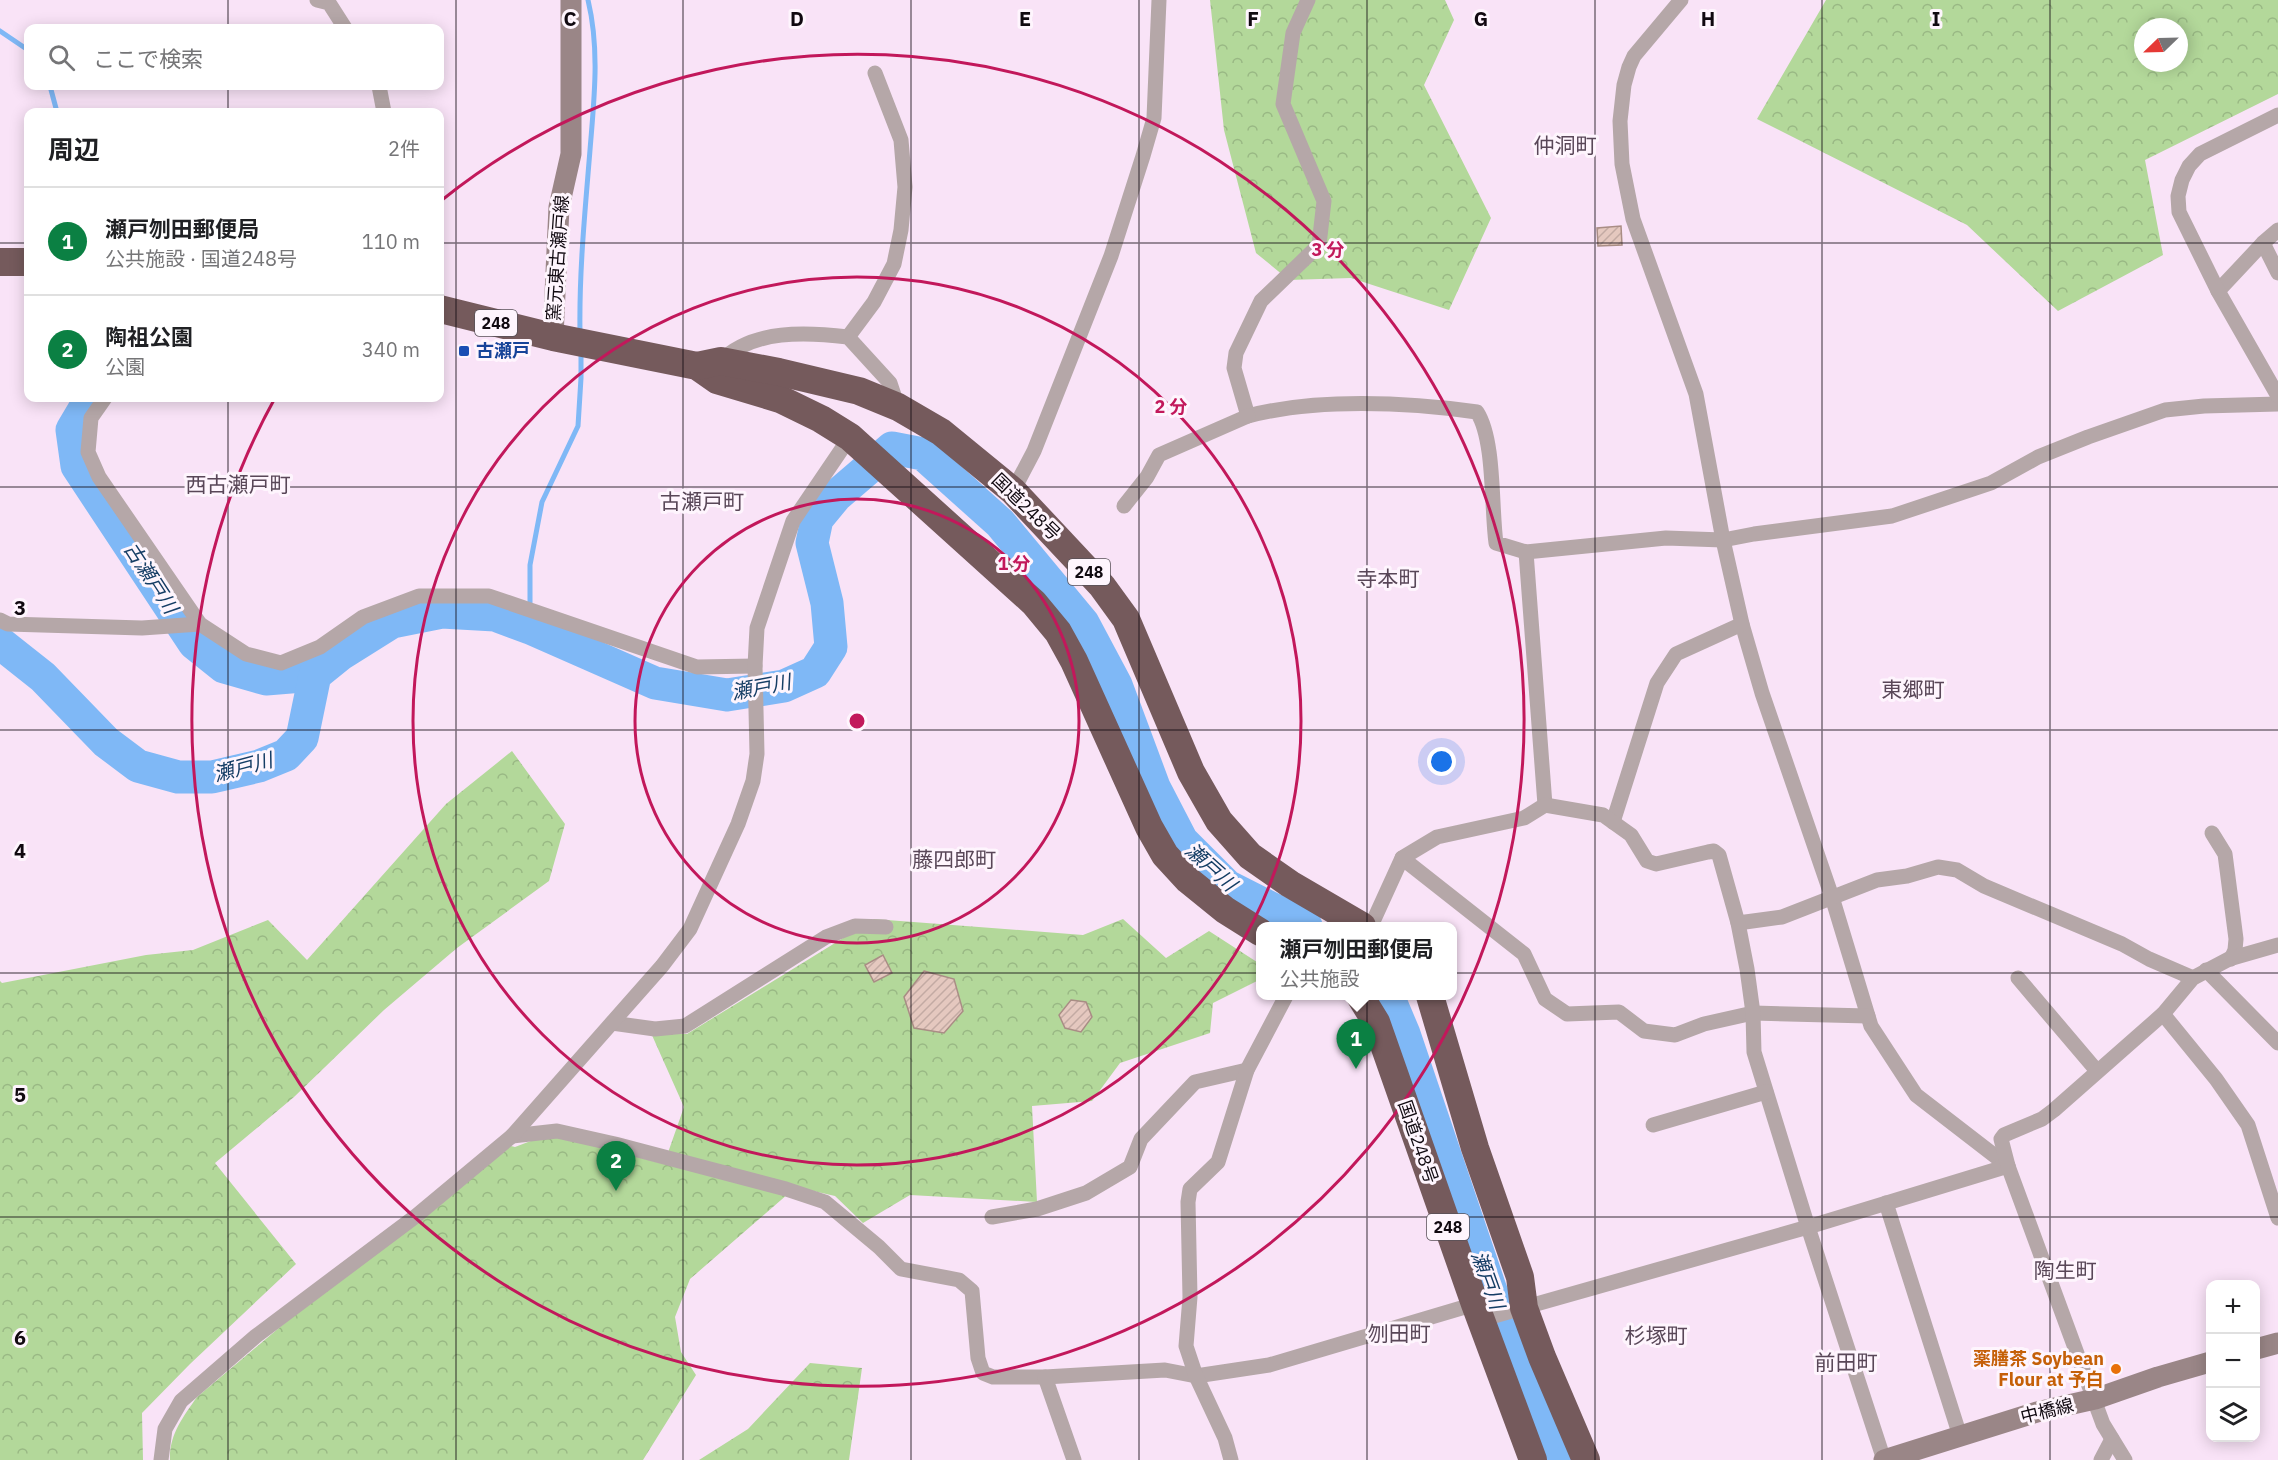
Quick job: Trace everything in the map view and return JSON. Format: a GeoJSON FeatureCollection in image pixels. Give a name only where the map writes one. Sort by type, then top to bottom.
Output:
{"type":"FeatureCollection","features":[{"type":"Feature","properties":{"kind":"highway"},"geometry":{"type":"LineString","coordinates":[[0,262],[24,262]]}},
{"type":"Feature","properties":{"kind":"highway","name":"国道248号"},"geometry":{"type":"LineString","coordinates":[[444,310],[571,340],[779,372],[859,391],[898,407],[941,432],[1013,491],[1102,586],[1126,619],[1191,772],[1219,821],[1250,856],[1290,884],[1354,922]]}},
{"type":"Feature","properties":{"kind":"highway","name":"国道248号"},"geometry":{"type":"LineString","coordinates":[[709,363],[717,380],[780,399],[821,419],[856,442],[1034,603],[1058,632],[1074,661],[1149,827],[1165,855],[1188,880],[1225,910],[1256,929]]}},
{"type":"Feature","properties":{"kind":"highway","name":"国道248号"},"geometry":{"type":"LineString","coordinates":[[1362,1000],[1376,1022],[1533,1460]]}},
{"type":"Feature","properties":{"kind":"highway"},"geometry":{"type":"LineString","coordinates":[[1431,1000],[1475,1148],[1520,1277],[1519,1309],[1586,1460]]}},
{"type":"Feature","properties":{"kind":"street"},"geometry":{"type":"LineString","coordinates":[[316,0],[329,3],[342,24]]}},
{"type":"Feature","properties":{"kind":"street","name":"窯元東古瀬戸線"},"geometry":{"type":"LineString","coordinates":[[571,0],[571,154],[559,207],[571,340]]}},
{"type":"Feature","properties":{"kind":"street"},"geometry":{"type":"LineString","coordinates":[[1013,491],[1034,452],[1111,256],[1143,156],[1154,118],[1159,0]]}},
{"type":"Feature","properties":{"kind":"street"},"geometry":{"type":"LineString","coordinates":[[1248,416],[1234,368],[1236,353],[1260,301],[1319,245],[1324,201],[1283,104],[1293,33],[1308,0]]}},
{"type":"Feature","properties":{"kind":"street"},"geometry":{"type":"LineString","coordinates":[[1681,0],[1634,56],[1629,67],[1624,85],[1620,121],[1622,164],[1633,219],[1696,394],[1723,540],[1742,624],[1762,693],[1832,897],[1871,1026],[1916,1095],[2008,1166]]}},
{"type":"Feature","properties":{"kind":"street"},"geometry":{"type":"LineString","coordinates":[[848,337],[874,302],[894,264],[901,230],[905,186],[901,140],[875,73]]}},
{"type":"Feature","properties":{"kind":"street"},"geometry":{"type":"LineString","coordinates":[[380,90],[383,108]]}},
{"type":"Feature","properties":{"kind":"street"},"geometry":{"type":"LineString","coordinates":[[2278,115],[2200,154],[2189,166],[2178,196],[2179,212],[2218,291],[2278,396]]}},
{"type":"Feature","properties":{"kind":"street"},"geometry":{"type":"LineString","coordinates":[[2218,291],[2278,230]]}},
{"type":"Feature","properties":{"kind":"street"},"geometry":{"type":"LineString","coordinates":[[2263,243],[2278,273]]}},
{"type":"Feature","properties":{"kind":"street"},"geometry":{"type":"LineString","coordinates":[[709,363],[732,350],[786,334],[816,333],[848,337],[890,383],[898,407]]}},
{"type":"Feature","properties":{"kind":"street"},"geometry":{"type":"LineString","coordinates":[[102,402],[91,418],[88,452],[99,477],[197,625],[246,654],[281,663],[320,647],[363,617],[419,596],[489,596],[697,667],[755,670]]}},
{"type":"Feature","properties":{"kind":"street"},"geometry":{"type":"LineString","coordinates":[[1124,506],[1147,477],[1159,455],[1248,416],[1273,409],[1305,405],[1405,405],[1477,412],[1484,423],[1488,446],[1496,543],[1526,552],[1666,538],[1723,540],[1892,516],[1991,483],[2038,457],[2165,410],[2204,406],[2278,404]]}},
{"type":"Feature","properties":{"kind":"street"},"geometry":{"type":"LineString","coordinates":[[161,1460],[165,1429],[181,1401],[256,1336],[416,1215],[512,1136],[662,966],[690,928],[738,824],[753,781],[757,754],[755,670],[757,628],[793,521],[856,442]]}},
{"type":"Feature","properties":{"kind":"street"},"geometry":{"type":"LineString","coordinates":[[1526,552],[1545,805]]}},
{"type":"Feature","properties":{"kind":"street"},"geometry":{"type":"LineString","coordinates":[[0,620],[8,624],[19,625],[142,628],[197,625]]}},
{"type":"Feature","properties":{"kind":"street"},"geometry":{"type":"LineString","coordinates":[[1613,822],[1657,683],[1676,654],[1742,624]]}},
{"type":"Feature","properties":{"kind":"street"},"geometry":{"type":"LineString","coordinates":[[1373,922],[1402,858],[1437,837],[1524,818],[1545,805],[1603,815],[1631,835],[1647,861],[1656,864],[1714,851],[1719,855],[1738,923],[1753,1014],[1754,1052],[1884,1460]]}},
{"type":"Feature","properties":{"kind":"street"},"geometry":{"type":"LineString","coordinates":[[2212,833],[2225,854],[2236,939],[2232,958]]}},
{"type":"Feature","properties":{"kind":"street"},"geometry":{"type":"LineString","coordinates":[[1402,858],[1524,954],[1545,999],[1568,1014],[1619,1012],[1644,1031],[1675,1035],[1704,1024],[1753,1014],[1868,1016]]}},
{"type":"Feature","properties":{"kind":"street"},"geometry":{"type":"LineString","coordinates":[[1738,923],[1782,917],[1877,880],[1906,876],[1938,867],[1957,870],[1984,885],[2121,944],[2149,959],[2199,974],[2278,1043]]}},
{"type":"Feature","properties":{"kind":"street"},"geometry":{"type":"LineString","coordinates":[[612,1023],[655,1029],[685,1026],[826,937],[855,926],[886,927]]}},
{"type":"Feature","properties":{"kind":"street"},"geometry":{"type":"LineString","coordinates":[[2125,1460],[2103,1424],[2008,1166],[2001,1139],[2004,1135],[2042,1119],[2163,1014],[2199,974],[2232,958],[2278,945]]}},
{"type":"Feature","properties":{"kind":"street"},"geometry":{"type":"LineString","coordinates":[[2018,978],[2097,1071]]}},
{"type":"Feature","properties":{"kind":"street"},"geometry":{"type":"LineString","coordinates":[[1231,1460],[1225,1438],[1196,1376],[1186,1347],[1190,1297],[1188,1202],[1190,1189],[1218,1162],[1247,1070],[1284,1000]]}},
{"type":"Feature","properties":{"kind":"street"},"geometry":{"type":"LineString","coordinates":[[2163,1014],[2216,1079],[2248,1125],[2278,1218]]}},
{"type":"Feature","properties":{"kind":"street"},"geometry":{"type":"LineString","coordinates":[[992,1217],[1037,1209],[1086,1193],[1130,1167],[1141,1139],[1195,1082],[1247,1070]]}},
{"type":"Feature","properties":{"kind":"street"},"geometry":{"type":"LineString","coordinates":[[1653,1125],[1766,1092]]}},
{"type":"Feature","properties":{"kind":"street"},"geometry":{"type":"LineString","coordinates":[[512,1136],[557,1131],[786,1189],[825,1202],[879,1247],[901,1269],[959,1280],[972,1291],[978,1358],[983,1373],[993,1377],[1045,1377],[1165,1370],[1196,1376],[1269,1365],[1481,1314],[1519,1309],[1808,1227],[2008,1166]]}},
{"type":"Feature","properties":{"kind":"street"},"geometry":{"type":"LineString","coordinates":[[1886,1203],[1960,1436]]}},
{"type":"Feature","properties":{"kind":"street"},"geometry":{"type":"LineString","coordinates":[[2260,1348],[2278,1343]]}},
{"type":"Feature","properties":{"kind":"street","name":"中橋線"},"geometry":{"type":"LineString","coordinates":[[1884,1460],[2037,1412],[2095,1399],[2206,1363]]}},
{"type":"Feature","properties":{"kind":"street"},"geometry":{"type":"LineString","coordinates":[[1045,1377],[1074,1460]]}},
{"type":"Feature","properties":{"kind":"street"},"geometry":{"type":"LineString","coordinates":[[2101,1460],[2112,1439]]}},
{"type":"Feature","properties":{"kind":"green space"},"geometry":{"type":"Polygon","coordinates":[[[1210,0],[1445,0],[1454,20],[1424,85],[1491,218],[1449,310],[1351,278],[1289,280],[1256,253],[1224,130],[1210,0]]]}},
{"type":"Feature","properties":{"kind":"green space"},"geometry":{"type":"Polygon","coordinates":[[[1826,0],[2278,0],[2278,94],[2145,160],[2163,255],[2058,311],[1967,225],[1757,119],[1826,0]]]}},
{"type":"Feature","properties":{"kind":"green space"},"geometry":{"type":"Polygon","coordinates":[[[512,751],[565,824],[549,881],[457,948],[384,1010],[294,1097],[215,1163],[296,1264],[190,1364],[142,1413],[143,1460],[0,1460],[0,981],[2,983],[146,955],[193,950],[268,920],[307,960],[446,804],[512,751]]]}},
{"type":"Feature","properties":{"kind":"green space"},"geometry":{"type":"Polygon","coordinates":[[[874,919],[1083,935],[1123,919],[1166,958],[1209,931],[1256,961],[1256,982],[1213,1003],[1210,1033],[1120,1063],[1092,1101],[1032,1106],[1037,1202],[910,1195],[863,1223],[835,1196],[796,1187],[690,1279],[675,1317],[681,1352],[696,1375],[643,1460],[170,1460],[174,1434],[197,1397],[498,1143],[515,1147],[549,1134],[664,1164],[684,1107],[651,1033],[687,1034],[874,919]]]}},
{"type":"Feature","properties":{"kind":"green space"},"geometry":{"type":"Polygon","coordinates":[[[810,1363],[862,1368],[849,1460],[699,1460],[748,1429],[810,1363]]]}},
{"type":"Feature","properties":{"kind":"building"},"geometry":{"type":"Polygon","coordinates":[[[1621,226],[1622,245],[1598,246],[1597,228],[1621,226]]]}},
{"type":"Feature","properties":{"kind":"building"},"geometry":{"type":"Polygon","coordinates":[[[883,955],[892,973],[874,982],[865,965],[883,955]]]}},
{"type":"Feature","properties":{"kind":"building"},"geometry":{"type":"Polygon","coordinates":[[[924,971],[954,979],[963,1011],[944,1033],[914,1028],[904,997],[924,971]]]}},
{"type":"Feature","properties":{"kind":"building"},"geometry":{"type":"Polygon","coordinates":[[[1071,1000],[1086,1002],[1092,1017],[1081,1032],[1065,1028],[1059,1015],[1071,1000]]]}},
{"type":"Feature","properties":{"kind":"waterway"},"geometry":{"type":"LineString","coordinates":[[580,333],[581,264],[595,75],[594,38],[588,0]]}},
{"type":"Feature","properties":{"kind":"waterway","name":"古瀬戸川"},"geometry":{"type":"LineString","coordinates":[[0,31],[24,47]]}},
{"type":"Feature","properties":{"kind":"waterway","name":"古瀬戸川"},"geometry":{"type":"LineString","coordinates":[[51,90],[56,108]]}},
{"type":"Feature","properties":{"kind":"waterway"},"geometry":{"type":"LineString","coordinates":[[530,628],[530,565],[542,502],[578,426],[581,351]]}},
{"type":"Feature","properties":{"kind":"waterway","name":"古瀬戸川"},"geometry":{"type":"LineString","coordinates":[[89,402],[72,430],[77,466],[194,643],[224,667],[266,679],[315,675]]}},
{"type":"Feature","properties":{"kind":"waterway","name":"瀬戸川"},"geometry":{"type":"LineString","coordinates":[[0,643],[43,677],[106,742],[138,766],[178,777],[212,777],[259,766],[286,755],[302,738],[315,675],[341,654],[392,622],[442,612],[495,615],[655,683],[727,695],[784,686],[815,672],[831,647],[827,603],[812,543],[817,519],[836,496],[892,448],[923,454],[1000,523],[1083,623],[1116,685],[1154,787],[1182,841],[1227,886],[1298,922]]}},
{"type":"Feature","properties":{"kind":"waterway","name":"瀬戸川"},"geometry":{"type":"LineString","coordinates":[[1390,1000],[1404,1034],[1490,1288],[1558,1460]]}},
{"type":"Feature","properties":{"kind":"place","name":"古瀬戸"},"geometry":{"type":"Point","coordinates":[464,351]}},
{"type":"Feature","properties":{"kind":"place","name":"瀬戸刎田郵便局"},"geometry":{"type":"Point","coordinates":[1356,1069]}},
{"type":"Feature","properties":{"kind":"place","name":"陶祖公園"},"geometry":{"type":"Point","coordinates":[616,1191]}},
{"type":"Feature","properties":{"kind":"place","name":"薬膳茶 Soybean Flour at 予白"},"geometry":{"type":"Point","coordinates":[2116,1369]}},
{"type":"Feature","properties":{"kind":"district","name":"仲洞町"},"geometry":{"type":"Point","coordinates":[1565,146]}},
{"type":"Feature","properties":{"kind":"district","name":"西古瀬戸町"},"geometry":{"type":"Point","coordinates":[238,485]}},
{"type":"Feature","properties":{"kind":"district","name":"古瀬戸町"},"geometry":{"type":"Point","coordinates":[702,502]}},
{"type":"Feature","properties":{"kind":"district","name":"寺本町"},"geometry":{"type":"Point","coordinates":[1388,579]}},
{"type":"Feature","properties":{"kind":"district","name":"東郷町"},"geometry":{"type":"Point","coordinates":[1913,690]}},
{"type":"Feature","properties":{"kind":"district","name":"藤四郎町"},"geometry":{"type":"Point","coordinates":[954,860]}},
{"type":"Feature","properties":{"kind":"district","name":"陶生町"},"geometry":{"type":"Point","coordinates":[2065,1271]}},
{"type":"Feature","properties":{"kind":"district","name":"刎田町"},"geometry":{"type":"Point","coordinates":[1399,1334]}},
{"type":"Feature","properties":{"kind":"district","name":"杉塚町"},"geometry":{"type":"Point","coordinates":[1656,1336]}},
{"type":"Feature","properties":{"kind":"district","name":"前田町"},"geometry":{"type":"Point","coordinates":[1846,1363]}}]}
